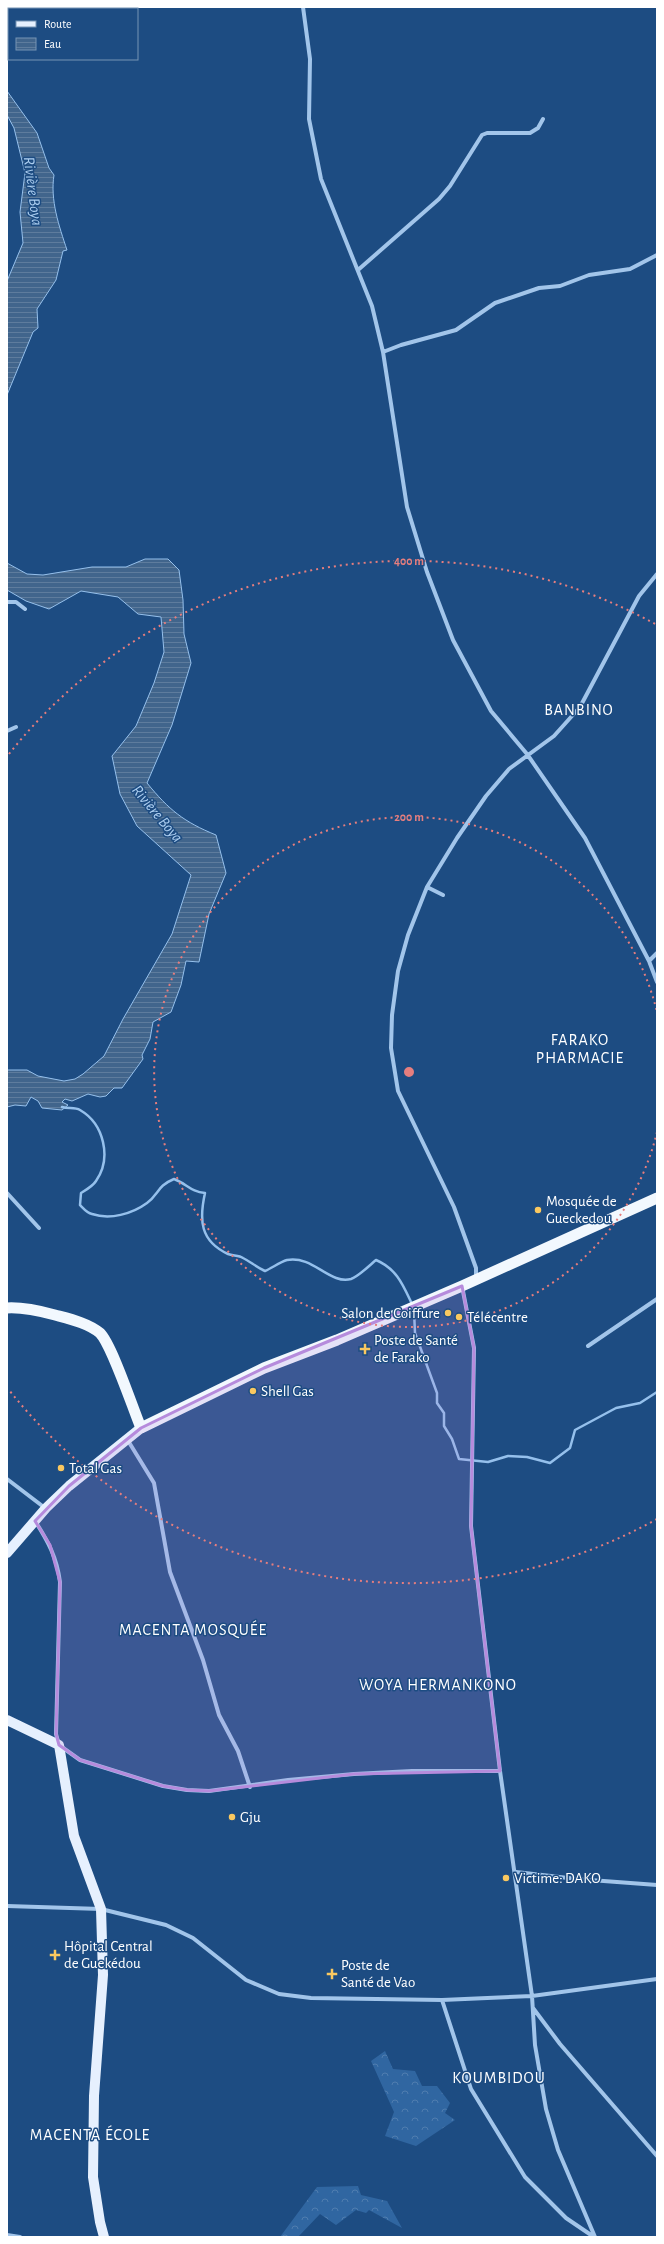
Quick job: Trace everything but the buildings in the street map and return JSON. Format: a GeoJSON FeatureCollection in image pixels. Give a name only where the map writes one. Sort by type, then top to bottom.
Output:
{"type":"FeatureCollection","features":[{"type":"Feature","properties":{"kind":"highway"},"geometry":{"type":"LineString","coordinates":[[7,1308],[38,1311],[67,1319],[84,1324],[100,1334],[109,1346],[141,1428],[264,1368],[337,1340],[462,1286],[657,1198]]}},
{"type":"Feature","properties":{"kind":"main road"},"geometry":{"type":"LineString","coordinates":[[7,1552],[46,1508],[91,1467],[141,1428]]}},
{"type":"Feature","properties":{"kind":"main road"},"geometry":{"type":"LineString","coordinates":[[7,1720],[59,1745],[74,1836],[101,1908],[104,1975],[94,2096],[93,2177],[100,2222],[104,2237]]}},
{"type":"Feature","properties":{"kind":"street"},"geometry":{"type":"LineString","coordinates":[[303,7],[310,59],[309,119],[321,179],[372,306],[382,352],[407,507],[427,572],[453,640],[491,711],[527,754],[585,838],[649,961],[657,982]]}},
{"type":"Feature","properties":{"kind":"street"},"geometry":{"type":"LineString","coordinates":[[358,270],[439,199],[450,186],[482,135],[487,133],[530,133],[538,128],[543,120]]}},
{"type":"Feature","properties":{"kind":"street"},"geometry":{"type":"LineString","coordinates":[[382,352],[456,330],[495,303],[539,288],[560,286],[589,275],[630,269],[657,255]]}},
{"type":"Feature","properties":{"kind":"street"},"geometry":{"type":"LineString","coordinates":[[476,1279],[476,1268],[454,1206],[398,1091],[391,1048],[392,1015],[398,971],[408,935],[428,887],[457,838],[486,796],[509,769],[527,754],[554,736],[580,707],[639,596],[657,574]]}},
{"type":"Feature","properties":{"kind":"street"},"geometry":{"type":"LineString","coordinates":[[7,602],[16,602],[25,609]]}},
{"type":"Feature","properties":{"kind":"street"},"geometry":{"type":"LineString","coordinates":[[7,730],[16,727]]}},
{"type":"Feature","properties":{"kind":"street"},"geometry":{"type":"LineString","coordinates":[[428,887],[443,895]]}},
{"type":"Feature","properties":{"kind":"street"},"geometry":{"type":"LineString","coordinates":[[649,961],[657,953]]}},
{"type":"Feature","properties":{"kind":"street"},"geometry":{"type":"LineString","coordinates":[[7,1193],[39,1228]]}},
{"type":"Feature","properties":{"kind":"street"},"geometry":{"type":"LineString","coordinates":[[462,1286],[474,1348],[471,1526],[500,1771],[516,1872],[532,1996],[535,2045],[546,2109],[558,2150],[594,2237]]}},
{"type":"Feature","properties":{"kind":"street"},"geometry":{"type":"LineString","coordinates":[[588,1346],[657,1298]]}},
{"type":"Feature","properties":{"kind":"street"},"geometry":{"type":"LineString","coordinates":[[127,1438],[154,1483],[170,1572],[203,1660],[219,1715],[238,1751],[250,1787]]}},
{"type":"Feature","properties":{"kind":"street"},"geometry":{"type":"LineString","coordinates":[[7,1479],[46,1508]]}},
{"type":"Feature","properties":{"kind":"street"},"geometry":{"type":"LineString","coordinates":[[35,1521],[50,1545],[58,1564],[60,1582],[56,1734],[59,1745],[80,1760],[163,1786],[208,1791],[250,1787],[288,1780],[354,1774],[412,1771],[500,1771]]}},
{"type":"Feature","properties":{"kind":"street"},"geometry":{"type":"LineString","coordinates":[[516,1872],[577,1879],[657,1885]]}},
{"type":"Feature","properties":{"kind":"street"},"geometry":{"type":"LineString","coordinates":[[7,1906],[101,1908],[166,1925],[193,1938],[246,1980],[279,1994],[311,1998],[442,2000],[532,1996],[657,1979]]}},
{"type":"Feature","properties":{"kind":"street"},"geometry":{"type":"LineString","coordinates":[[442,2000],[471,2089],[525,2177],[566,2218],[594,2237]]}},
{"type":"Feature","properties":{"kind":"street"},"geometry":{"type":"LineString","coordinates":[[533,2008],[560,2044],[657,2156]]}},
{"type":"Feature","properties":{"kind":"street"},"geometry":{"type":"LineString","coordinates":[[7,2235],[20,2237]]}},
{"type":"Feature","properties":{"kind":"highlighted area"},"geometry":{"type":"Polygon","coordinates":[[[462,1286],[474,1348],[471,1526],[500,1771],[354,1774],[209,1791],[187,1790],[163,1786],[80,1760],[59,1745],[56,1734],[60,1582],[50,1545],[35,1521],[69,1486],[141,1428],[264,1368],[462,1286]]]}},
{"type":"Feature","properties":{"kind":"green space"},"geometry":{"type":"Polygon","coordinates":[[[385,2051],[393,2069],[415,2071],[422,2086],[437,2086],[450,2103],[445,2113],[455,2120],[416,2146],[385,2136],[394,2112],[371,2061],[385,2051]]]}},
{"type":"Feature","properties":{"kind":"green space"},"geometry":{"type":"Polygon","coordinates":[[[358,2186],[361,2195],[387,2201],[402,2228],[369,2210],[366,2213],[356,2210],[336,2225],[320,2214],[298,2237],[280,2237],[317,2187],[358,2186]]]}},
{"type":"Feature","properties":{"kind":"water","name":"Rivière Boya"},"geometry":{"type":"Polygon","coordinates":[[[7,91],[37,133],[49,168],[54,175],[54,203],[58,222],[67,250],[63,251],[56,280],[37,309],[38,328],[33,332],[7,395],[7,281],[23,243],[20,212],[25,173],[14,128],[7,115],[7,91]]]}},
{"type":"Feature","properties":{"kind":"water","name":"Rivière Boya"},"geometry":{"type":"Polygon","coordinates":[[[145,559],[168,559],[179,570],[183,600],[184,634],[191,663],[172,725],[147,783],[170,808],[186,820],[216,835],[226,873],[209,914],[199,962],[186,961],[181,985],[171,1012],[153,1022],[150,1039],[142,1055],[143,1059],[122,1088],[114,1088],[106,1096],[100,1097],[88,1094],[72,1101],[65,1099],[62,1102],[68,1105],[62,1110],[42,1108],[38,1101],[31,1097],[26,1106],[15,1105],[7,1107],[7,1070],[27,1070],[38,1076],[64,1081],[75,1079],[83,1074],[104,1056],[123,1019],[172,934],[191,875],[137,826],[120,794],[112,756],[136,726],[154,683],[164,652],[161,617],[138,614],[118,597],[81,591],[49,609],[26,601],[7,590],[7,563],[27,574],[43,575],[92,567],[126,567],[145,559]]]}},
{"type":"Feature","properties":{"kind":"waterway"},"geometry":{"type":"LineString","coordinates":[[62,1107],[78,1109],[88,1116],[95,1124],[103,1142],[104,1162],[101,1172],[93,1185],[81,1193],[80,1205],[88,1213],[99,1216],[113,1216],[128,1213],[147,1203],[164,1184],[174,1179],[196,1191],[205,1193],[202,1212],[204,1229],[212,1243],[228,1254],[241,1257],[265,1271],[287,1260],[305,1262],[343,1280],[354,1278],[376,1260],[394,1273],[402,1284],[412,1304]]}},
{"type":"Feature","properties":{"kind":"waterway"},"geometry":{"type":"LineString","coordinates":[[414,1311],[415,1333],[437,1393],[437,1403],[444,1413],[444,1426],[452,1439],[459,1459],[488,1462],[508,1456],[527,1457],[550,1463],[570,1448],[575,1430],[616,1408],[640,1403],[657,1392]]}},
{"type":"Feature","properties":{"kind":"place","name":"Mosquée de Gueckedou"},"geometry":{"type":"Point","coordinates":[538,1210]}},
{"type":"Feature","properties":{"kind":"place","name":"Salon de Coiffure"},"geometry":{"type":"Point","coordinates":[448,1313]}},
{"type":"Feature","properties":{"kind":"place","name":"Télécentre"},"geometry":{"type":"Point","coordinates":[459,1317]}},
{"type":"Feature","properties":{"kind":"place","name":"Poste de Santé de Farako"},"geometry":{"type":"Point","coordinates":[365,1349]}},
{"type":"Feature","properties":{"kind":"place","name":"Shell Gas"},"geometry":{"type":"Point","coordinates":[253,1391]}},
{"type":"Feature","properties":{"kind":"place","name":"Total Gas"},"geometry":{"type":"Point","coordinates":[61,1468]}},
{"type":"Feature","properties":{"kind":"place","name":"Gju"},"geometry":{"type":"Point","coordinates":[232,1817]}},
{"type":"Feature","properties":{"kind":"place","name":"Victime: DAKO"},"geometry":{"type":"Point","coordinates":[506,1878]}},
{"type":"Feature","properties":{"kind":"place","name":"Hôpital Central de Guekédou"},"geometry":{"type":"Point","coordinates":[55,1955]}},
{"type":"Feature","properties":{"kind":"place","name":"Poste de Santé de Vao"},"geometry":{"type":"Point","coordinates":[332,1974]}},
{"type":"Feature","properties":{"kind":"district","name":"BANBINO"},"geometry":{"type":"Point","coordinates":[579,709]}},
{"type":"Feature","properties":{"kind":"district","name":"FARAKO PHARMACIE"},"geometry":{"type":"Point","coordinates":[580,1048]}},
{"type":"Feature","properties":{"kind":"district","name":"MACENTA MOSQUÉE"},"geometry":{"type":"Point","coordinates":[193,1629]}},
{"type":"Feature","properties":{"kind":"district","name":"WOYA HERMANKONO"},"geometry":{"type":"Point","coordinates":[438,1684]}},
{"type":"Feature","properties":{"kind":"district","name":"KOUMBIDOU"},"geometry":{"type":"Point","coordinates":[499,2077]}},
{"type":"Feature","properties":{"kind":"district","name":"MACENTA ÉCOLE"},"geometry":{"type":"Point","coordinates":[90,2134]}}]}
